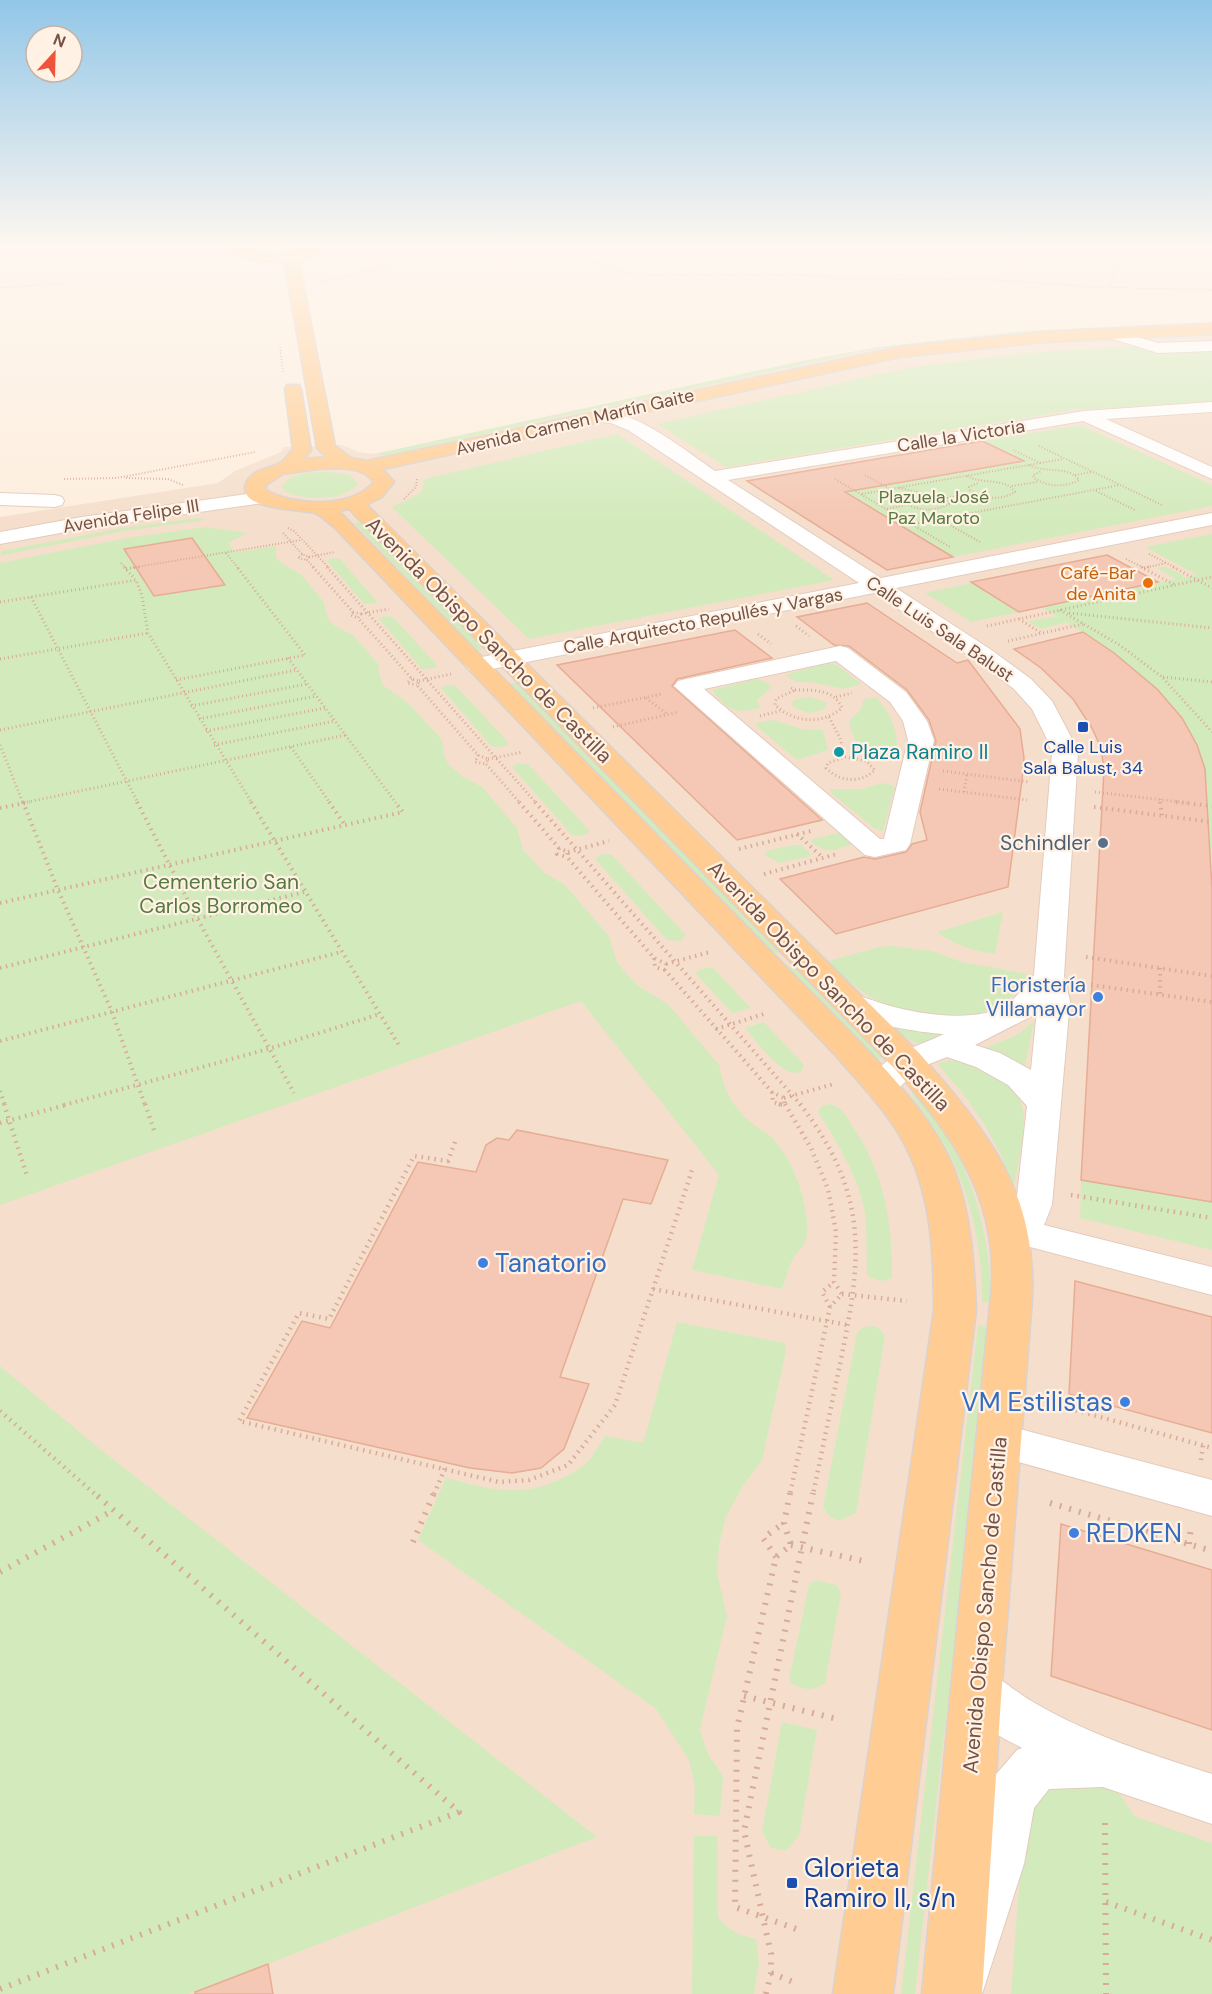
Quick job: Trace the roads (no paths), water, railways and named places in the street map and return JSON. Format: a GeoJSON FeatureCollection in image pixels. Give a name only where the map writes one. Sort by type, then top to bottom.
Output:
{"type":"FeatureCollection","features":[{"type":"Feature","properties":{"kind":"main road"},"geometry":{"type":"LineString","coordinates":[[306,336],[326,448],[346,464]]}},
{"type":"Feature","properties":{"kind":"main road","name":"Avenida Carmen Martín Gaite"},"geometry":{"type":"LineString","coordinates":[[373,471],[599,417],[890,354],[980,342],[1078,336]]}},
{"type":"Feature","properties":{"kind":"main road","name":"Avenida Carmen Martín Gaite"},"geometry":{"type":"LineString","coordinates":[[373,471],[624,421],[824,375],[910,358],[1047,343],[1211,336]]}},
{"type":"Feature","properties":{"kind":"main road"},"geometry":{"type":"LineString","coordinates":[[288,379],[302,450],[288,467]]}},
{"type":"Feature","properties":{"kind":"main road"},"geometry":{"type":"LineString","coordinates":[[316,463],[346,464],[373,471],[384,482],[381,489],[358,501],[320,507],[285,505],[258,493],[260,478],[288,467],[316,463]]}},
{"type":"Feature","properties":{"kind":"main road","name":"Avenida Obispo Sancho de Castilla"},"geometry":{"type":"LineString","coordinates":[[358,501],[359,509],[849,1003],[894,1073],[909,1122],[935,1168],[953,1253],[955,1310],[863,1994]]}},
{"type":"Feature","properties":{"kind":"main road","name":"Avenida Obispo Sancho de Castilla"},"geometry":{"type":"LineString","coordinates":[[320,507],[341,523],[466,669],[849,1050],[894,1073],[957,1119],[984,1165],[1009,1229],[1013,1266],[1000,1441],[975,1688],[953,1994]]}},
{"type":"Feature","properties":{"kind":"street"},"geometry":{"type":"LineString","coordinates":[[1122,336],[1158,348],[1212,346]]}},
{"type":"Feature","properties":{"kind":"street","name":"Calle la Victoria"},"geometry":{"type":"LineString","coordinates":[[711,477],[1084,416],[1212,407]]}},
{"type":"Feature","properties":{"kind":"street"},"geometry":{"type":"LineString","coordinates":[[1175,410],[1212,426]]}},
{"type":"Feature","properties":{"kind":"street"},"geometry":{"type":"LineString","coordinates":[[1084,416],[1212,474]]}},
{"type":"Feature","properties":{"kind":"street","name":"Calle Luis Sala Balust"},"geometry":{"type":"LineString","coordinates":[[599,417],[624,421],[982,654],[1018,681],[1042,704],[1055,729],[1065,753],[1048,976],[1054,1001],[1045,1106],[1034,1205],[1029,1218],[1009,1229]]}},
{"type":"Feature","properties":{"kind":"street","name":"Avenida Felipe III"},"geometry":{"type":"LineString","coordinates":[[0,528],[79,513],[258,493]]}},
{"type":"Feature","properties":{"kind":"street","name":"Avenida Felipe III"},"geometry":{"type":"LineString","coordinates":[[0,538],[258,493]]}},
{"type":"Feature","properties":{"kind":"street"},"geometry":{"type":"LineString","coordinates":[[0,499],[55,501]]}},
{"type":"Feature","properties":{"kind":"street","name":"Calle Arquitecto Repullés y Vargas"},"geometry":{"type":"LineString","coordinates":[[466,669],[1212,519]]}},
{"type":"Feature","properties":{"kind":"street"},"geometry":{"type":"LineString","coordinates":[[840,653],[898,697],[915,721],[921,740],[896,844],[875,849],[870,845],[686,686],[840,653]]}},
{"type":"Feature","properties":{"kind":"street"},"geometry":{"type":"LineString","coordinates":[[894,1073],[1021,1009],[1048,976]]}},
{"type":"Feature","properties":{"kind":"street"},"geometry":{"type":"LineString","coordinates":[[849,1003],[910,1021],[967,1024],[1001,1020]]}},
{"type":"Feature","properties":{"kind":"street"},"geometry":{"type":"LineString","coordinates":[[946,1046],[988,1060],[1020,1078],[1045,1106]]}},
{"type":"Feature","properties":{"kind":"street"},"geometry":{"type":"LineString","coordinates":[[1009,1229],[1212,1281]]}},
{"type":"Feature","properties":{"kind":"street"},"geometry":{"type":"LineString","coordinates":[[1000,1441],[1212,1498]]}},
{"type":"Feature","properties":{"kind":"street"},"geometry":{"type":"LineString","coordinates":[[975,1688],[1014,1718],[1103,1763],[1212,1799]]}},
{"type":"Feature","properties":{"kind":"street"},"geometry":{"type":"LineString","coordinates":[[953,1994],[997,1864],[1010,1797],[1035,1767],[1058,1762],[1103,1763]]}},
{"type":"Feature","properties":{"kind":"place","name":"Café-Bar de Anita"},"geometry":{"type":"Point","coordinates":[1148,583]}},
{"type":"Feature","properties":{"kind":"place","name":"Calle Luis Sala Balust, 34"},"geometry":{"type":"Point","coordinates":[1083,727]}},
{"type":"Feature","properties":{"kind":"place","name":"Plaza Ramiro II"},"geometry":{"type":"Point","coordinates":[839,752]}},
{"type":"Feature","properties":{"kind":"place","name":"Schindler"},"geometry":{"type":"Point","coordinates":[1103,843]}},
{"type":"Feature","properties":{"kind":"place","name":"Floristería Villamayor"},"geometry":{"type":"Point","coordinates":[1098,997]}},
{"type":"Feature","properties":{"kind":"place","name":"Tanatorio"},"geometry":{"type":"Point","coordinates":[483,1263]}},
{"type":"Feature","properties":{"kind":"place","name":"VM Estilistas"},"geometry":{"type":"Point","coordinates":[1125,1402]}},
{"type":"Feature","properties":{"kind":"place","name":"REDKEN"},"geometry":{"type":"Point","coordinates":[1074,1533]}},
{"type":"Feature","properties":{"kind":"place","name":"Glorieta Ramiro II, s/n"},"geometry":{"type":"Point","coordinates":[792,1883]}},
{"type":"Feature","properties":{"kind":"park label","name":"Plazuela José Paz Maroto"},"geometry":{"type":"Point","coordinates":[934,507]}},
{"type":"Feature","properties":{"kind":"park label","name":"Cementerio San Carlos Borromeo"},"geometry":{"type":"Point","coordinates":[221,894]}}]}
